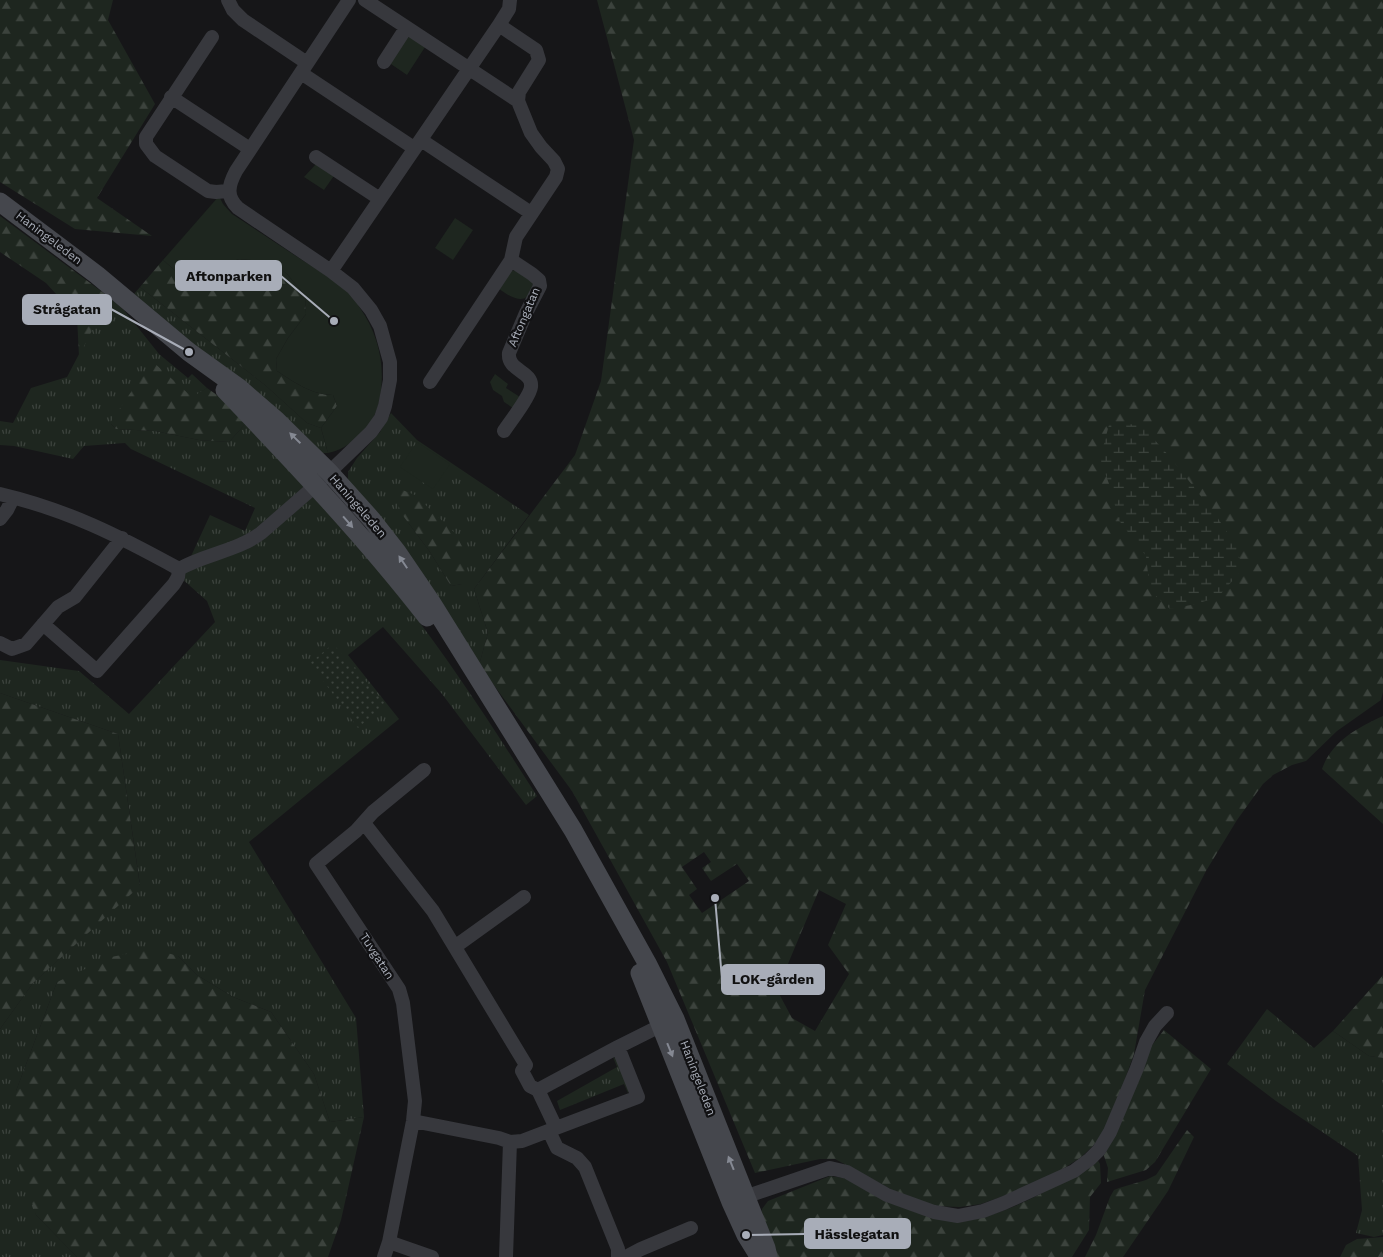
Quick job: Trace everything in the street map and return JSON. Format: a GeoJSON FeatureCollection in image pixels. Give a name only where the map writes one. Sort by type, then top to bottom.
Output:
{"type":"FeatureCollection","features":[{"type":"Feature","properties":{"kind":"main road","name":"Haningeleden"},"geometry":{"type":"LineString","coordinates":[[0,202],[97,275],[189,352],[239,388],[277,421],[329,472],[372,520],[397,552],[431,602],[573,830],[614,906],[668,1022],[738,1199],[768,1257]]}},
{"type":"Feature","properties":{"kind":"main road","name":"Haningeleden"},"geometry":{"type":"LineString","coordinates":[[189,352],[315,486],[385,564],[488,696]]}},
{"type":"Feature","properties":{"kind":"main road","name":"Haningeleden"},"geometry":{"type":"LineString","coordinates":[[738,1199],[746,1234],[759,1257]]}},
{"type":"Feature","properties":{"kind":"street"},"geometry":{"type":"LineString","coordinates":[[228,0],[233,10],[243,20],[304,68],[417,144],[531,213]]}},
{"type":"Feature","properties":{"kind":"street"},"geometry":{"type":"LineString","coordinates":[[43,624],[97,671],[174,584],[179,569],[249,542],[315,486],[372,432],[381,418],[390,380],[390,362],[380,326],[371,310],[353,288],[331,271],[238,208],[231,201],[228,191],[236,171],[349,0]]}},
{"type":"Feature","properties":{"kind":"street"},"geometry":{"type":"LineString","coordinates":[[365,0],[518,101]]}},
{"type":"Feature","properties":{"kind":"street"},"geometry":{"type":"LineString","coordinates":[[331,271],[499,25],[509,9],[510,0]]}},
{"type":"Feature","properties":{"kind":"street"},"geometry":{"type":"LineString","coordinates":[[430,382],[511,260],[516,237],[556,177],[558,169],[554,161],[531,133],[518,101],[519,92],[539,60],[536,50],[499,25]]}},
{"type":"Feature","properties":{"kind":"street"},"geometry":{"type":"LineString","coordinates":[[384,62],[406,28]]}},
{"type":"Feature","properties":{"kind":"street"},"geometry":{"type":"LineString","coordinates":[[212,37],[146,137],[146,144],[155,156],[208,191],[228,191]]}},
{"type":"Feature","properties":{"kind":"street"},"geometry":{"type":"LineString","coordinates":[[172,97],[250,150]]}},
{"type":"Feature","properties":{"kind":"street"},"geometry":{"type":"LineString","coordinates":[[316,157],[380,199]]}},
{"type":"Feature","properties":{"kind":"street","name":"Aftongatan"},"geometry":{"type":"LineString","coordinates":[[504,431],[531,386],[524,374],[512,365],[508,359],[526,312],[540,286],[539,280],[511,260]]}},
{"type":"Feature","properties":{"kind":"street"},"geometry":{"type":"LineString","coordinates":[[0,518],[7,510],[7,496],[87,521],[179,569]]}},
{"type":"Feature","properties":{"kind":"street"},"geometry":{"type":"LineString","coordinates":[[0,643],[12,649],[26,644],[58,607],[75,597],[122,538]]}},
{"type":"Feature","properties":{"kind":"street","name":"Tuvgatan"},"geometry":{"type":"LineString","coordinates":[[384,1257],[389,1242],[413,1121],[415,1101],[403,1003],[398,989],[316,864],[364,823],[373,812],[424,770]]}},
{"type":"Feature","properties":{"kind":"street"},"geometry":{"type":"LineString","coordinates":[[364,823],[433,911],[456,946],[526,1065],[522,1070],[530,1086],[538,1090],[557,1148],[577,1158],[584,1167],[618,1249],[618,1257]]}},
{"type":"Feature","properties":{"kind":"street"},"geometry":{"type":"LineString","coordinates":[[456,946],[524,897]]}},
{"type":"Feature","properties":{"kind":"street"},"geometry":{"type":"LineString","coordinates":[[738,1199],[830,1168],[847,1172],[887,1195],[934,1212],[958,1216],[983,1211],[1004,1203],[1074,1171],[1099,1150],[1110,1132],[1146,1042],[1155,1026],[1167,1013]]}},
{"type":"Feature","properties":{"kind":"street"},"geometry":{"type":"LineString","coordinates":[[538,1090],[668,1022]]}},
{"type":"Feature","properties":{"kind":"street"},"geometry":{"type":"LineString","coordinates":[[413,1121],[499,1138],[510,1142],[522,1141],[638,1097],[618,1047]]}},
{"type":"Feature","properties":{"kind":"street"},"geometry":{"type":"LineString","coordinates":[[506,1257],[510,1142]]}},
{"type":"Feature","properties":{"kind":"street"},"geometry":{"type":"LineString","coordinates":[[626,1257],[691,1228]]}},
{"type":"Feature","properties":{"kind":"street"},"geometry":{"type":"LineString","coordinates":[[389,1242],[432,1257]]}},
{"type":"Feature","properties":{"kind":"green space"},"geometry":{"type":"Polygon","coordinates":[[[0,0],[113,0],[108,20],[155,104],[97,198],[152,236],[75,229],[0,182],[0,0]]]}},
{"type":"Feature","properties":{"kind":"green space"},"geometry":{"type":"Polygon","coordinates":[[[597,0],[1383,0],[1383,692],[1381,700],[1337,731],[1306,761],[1292,765],[1273,775],[1263,784],[1237,820],[1206,871],[1145,990],[1134,1054],[1105,1129],[1093,1146],[1080,1158],[1058,1172],[1026,1188],[981,1204],[960,1207],[933,1206],[909,1199],[835,1159],[820,1159],[755,1173],[667,962],[572,791],[479,665],[488,633],[474,589],[575,455],[601,381],[634,140],[597,0]],[[704,852],[682,867],[697,889],[689,895],[702,913],[749,881],[737,864],[711,881],[702,868],[711,862],[704,852]],[[819,890],[777,990],[792,1018],[815,1031],[849,974],[828,945],[846,904],[819,890]]]}},
{"type":"Feature","properties":{"kind":"green space"},"geometry":{"type":"Polygon","coordinates":[[[409,37],[427,44],[407,75],[388,62],[404,39],[409,37]]]}},
{"type":"Feature","properties":{"kind":"green space"},"geometry":{"type":"Polygon","coordinates":[[[316,164],[336,173],[324,190],[304,177],[316,164]]]}},
{"type":"Feature","properties":{"kind":"green space"},"geometry":{"type":"Polygon","coordinates":[[[219,196],[232,214],[344,288],[353,298],[373,330],[382,367],[381,393],[378,406],[371,422],[359,436],[336,451],[328,453],[321,428],[337,406],[333,395],[311,390],[277,371],[276,359],[288,338],[306,314],[305,295],[287,274],[272,262],[239,259],[217,267],[209,282],[202,289],[194,287],[163,260],[219,196]]]}},
{"type":"Feature","properties":{"kind":"green space"},"geometry":{"type":"Polygon","coordinates":[[[0,216],[109,297],[79,356],[77,317],[46,283],[0,252],[0,216]]]}},
{"type":"Feature","properties":{"kind":"green space"},"geometry":{"type":"Polygon","coordinates":[[[455,218],[473,230],[453,260],[435,248],[455,218]]]}},
{"type":"Feature","properties":{"kind":"green space"},"geometry":{"type":"Polygon","coordinates":[[[239,259],[273,262],[287,274],[305,295],[306,314],[288,338],[276,359],[277,371],[318,393],[333,395],[337,406],[321,428],[307,423],[265,385],[140,287],[163,260],[194,287],[209,282],[217,267],[239,259]]]}},
{"type":"Feature","properties":{"kind":"green space"},"geometry":{"type":"Polygon","coordinates":[[[517,270],[533,283],[528,296],[520,299],[514,298],[498,288],[510,271],[517,270]]]}},
{"type":"Feature","properties":{"kind":"green space"},"geometry":{"type":"Polygon","coordinates":[[[140,287],[265,385],[307,423],[321,428],[328,453],[322,453],[134,294],[140,287]]]}},
{"type":"Feature","properties":{"kind":"green space"},"geometry":{"type":"Polygon","coordinates":[[[109,297],[124,310],[159,354],[188,378],[192,374],[207,388],[192,398],[152,362],[111,424],[116,429],[155,431],[199,440],[229,442],[246,423],[348,535],[424,628],[490,723],[537,796],[526,805],[442,694],[383,627],[348,655],[399,719],[249,842],[356,1018],[364,1117],[330,1122],[314,1074],[271,1012],[233,997],[197,975],[178,956],[57,982],[16,1091],[36,1215],[77,1257],[0,1257],[0,1029],[33,983],[140,885],[118,734],[0,693],[0,660],[79,671],[129,714],[215,622],[207,601],[181,578],[210,515],[245,531],[255,508],[131,449],[125,443],[84,446],[73,459],[14,446],[0,445],[0,421],[13,423],[31,388],[67,377],[109,297]]]}},
{"type":"Feature","properties":{"kind":"green space"},"geometry":{"type":"Polygon","coordinates":[[[152,361],[192,397],[207,388],[224,400],[246,423],[229,442],[199,440],[155,431],[116,429],[110,423],[152,361]]]}},
{"type":"Feature","properties":{"kind":"green space"},"geometry":{"type":"Polygon","coordinates":[[[495,374],[508,384],[506,388],[520,397],[513,408],[504,402],[502,396],[493,390],[490,382],[495,374]]]}},
{"type":"Feature","properties":{"kind":"green space"},"geometry":{"type":"Polygon","coordinates":[[[391,413],[417,440],[529,515],[474,589],[488,633],[479,665],[348,484],[348,472],[357,458],[380,432],[391,413]],[[404,517],[430,552],[451,586],[462,584],[404,517]]]}},
{"type":"Feature","properties":{"kind":"green space"},"geometry":{"type":"Polygon","coordinates":[[[1110,421],[1142,426],[1170,457],[1215,514],[1237,547],[1242,570],[1218,597],[1170,609],[1150,591],[1146,556],[1118,519],[1112,492],[1100,459],[1110,421]]]}},
{"type":"Feature","properties":{"kind":"green space"},"geometry":{"type":"Polygon","coordinates":[[[417,442],[450,464],[433,489],[400,467],[417,442]]]}},
{"type":"Feature","properties":{"kind":"green space"},"geometry":{"type":"Polygon","coordinates":[[[400,489],[415,495],[455,533],[466,554],[467,574],[462,584],[451,586],[430,552],[404,517],[396,501],[400,489]]]}},
{"type":"Feature","properties":{"kind":"green space"},"geometry":{"type":"Polygon","coordinates":[[[333,644],[386,704],[358,728],[310,663],[333,644]]]}},
{"type":"Feature","properties":{"kind":"green space"},"geometry":{"type":"Polygon","coordinates":[[[0,693],[118,734],[140,886],[33,983],[0,1029],[0,693]]]}},
{"type":"Feature","properties":{"kind":"green space"},"geometry":{"type":"Polygon","coordinates":[[[1383,716],[1383,824],[1322,769],[1326,759],[1346,736],[1383,716]]]}},
{"type":"Feature","properties":{"kind":"green space"},"geometry":{"type":"Polygon","coordinates":[[[153,949],[178,956],[197,975],[233,997],[271,1012],[314,1074],[330,1122],[364,1117],[341,1220],[328,1257],[77,1257],[36,1215],[11,1142],[16,1091],[57,982],[111,957],[153,949]]]}},
{"type":"Feature","properties":{"kind":"green space"},"geometry":{"type":"Polygon","coordinates":[[[1383,975],[1383,1058],[1369,1056],[1333,1031],[1383,975]]]}},
{"type":"Feature","properties":{"kind":"green space"},"geometry":{"type":"Polygon","coordinates":[[[1267,1009],[1314,1048],[1333,1031],[1369,1056],[1383,1058],[1383,1235],[1374,1237],[1356,1233],[1362,1210],[1358,1156],[1276,1101],[1227,1064],[1267,1009]]]}},
{"type":"Feature","properties":{"kind":"green space"},"geometry":{"type":"Polygon","coordinates":[[[1164,1030],[1211,1069],[1155,1162],[1146,1170],[1107,1182],[1108,1168],[1103,1153],[1149,1049],[1164,1030]]]}},
{"type":"Feature","properties":{"kind":"green space"},"geometry":{"type":"Polygon","coordinates":[[[613,1057],[618,1059],[630,1088],[628,1093],[624,1084],[560,1110],[557,1101],[617,1067],[613,1057]]]}},
{"type":"Feature","properties":{"kind":"green space"},"geometry":{"type":"Polygon","coordinates":[[[1187,1130],[1194,1137],[1168,1191],[1123,1257],[1085,1257],[1114,1190],[1156,1175],[1187,1130]]]}},
{"type":"Feature","properties":{"kind":"green space"},"geometry":{"type":"Polygon","coordinates":[[[1097,1159],[1100,1164],[1101,1183],[1090,1197],[1089,1230],[1072,1257],[776,1257],[761,1218],[762,1209],[768,1201],[830,1176],[844,1178],[960,1221],[978,1218],[996,1213],[1032,1198],[1050,1189],[1097,1159]]]}},
{"type":"Feature","properties":{"kind":"green space"},"geometry":{"type":"Polygon","coordinates":[[[1383,1237],[1383,1257],[1340,1257],[1346,1245],[1357,1239],[1383,1237]]]}},
{"type":"Feature","properties":{"kind":"place","name":"Aftonparken"},"geometry":{"type":"Point","coordinates":[334,321]}},
{"type":"Feature","properties":{"kind":"place","name":"Strågatan"},"geometry":{"type":"Point","coordinates":[189,352]}},
{"type":"Feature","properties":{"kind":"place","name":"LOK-gården"},"geometry":{"type":"Point","coordinates":[715,898]}},
{"type":"Feature","properties":{"kind":"place","name":"Hässlegatan"},"geometry":{"type":"Point","coordinates":[746,1235]}}]}
